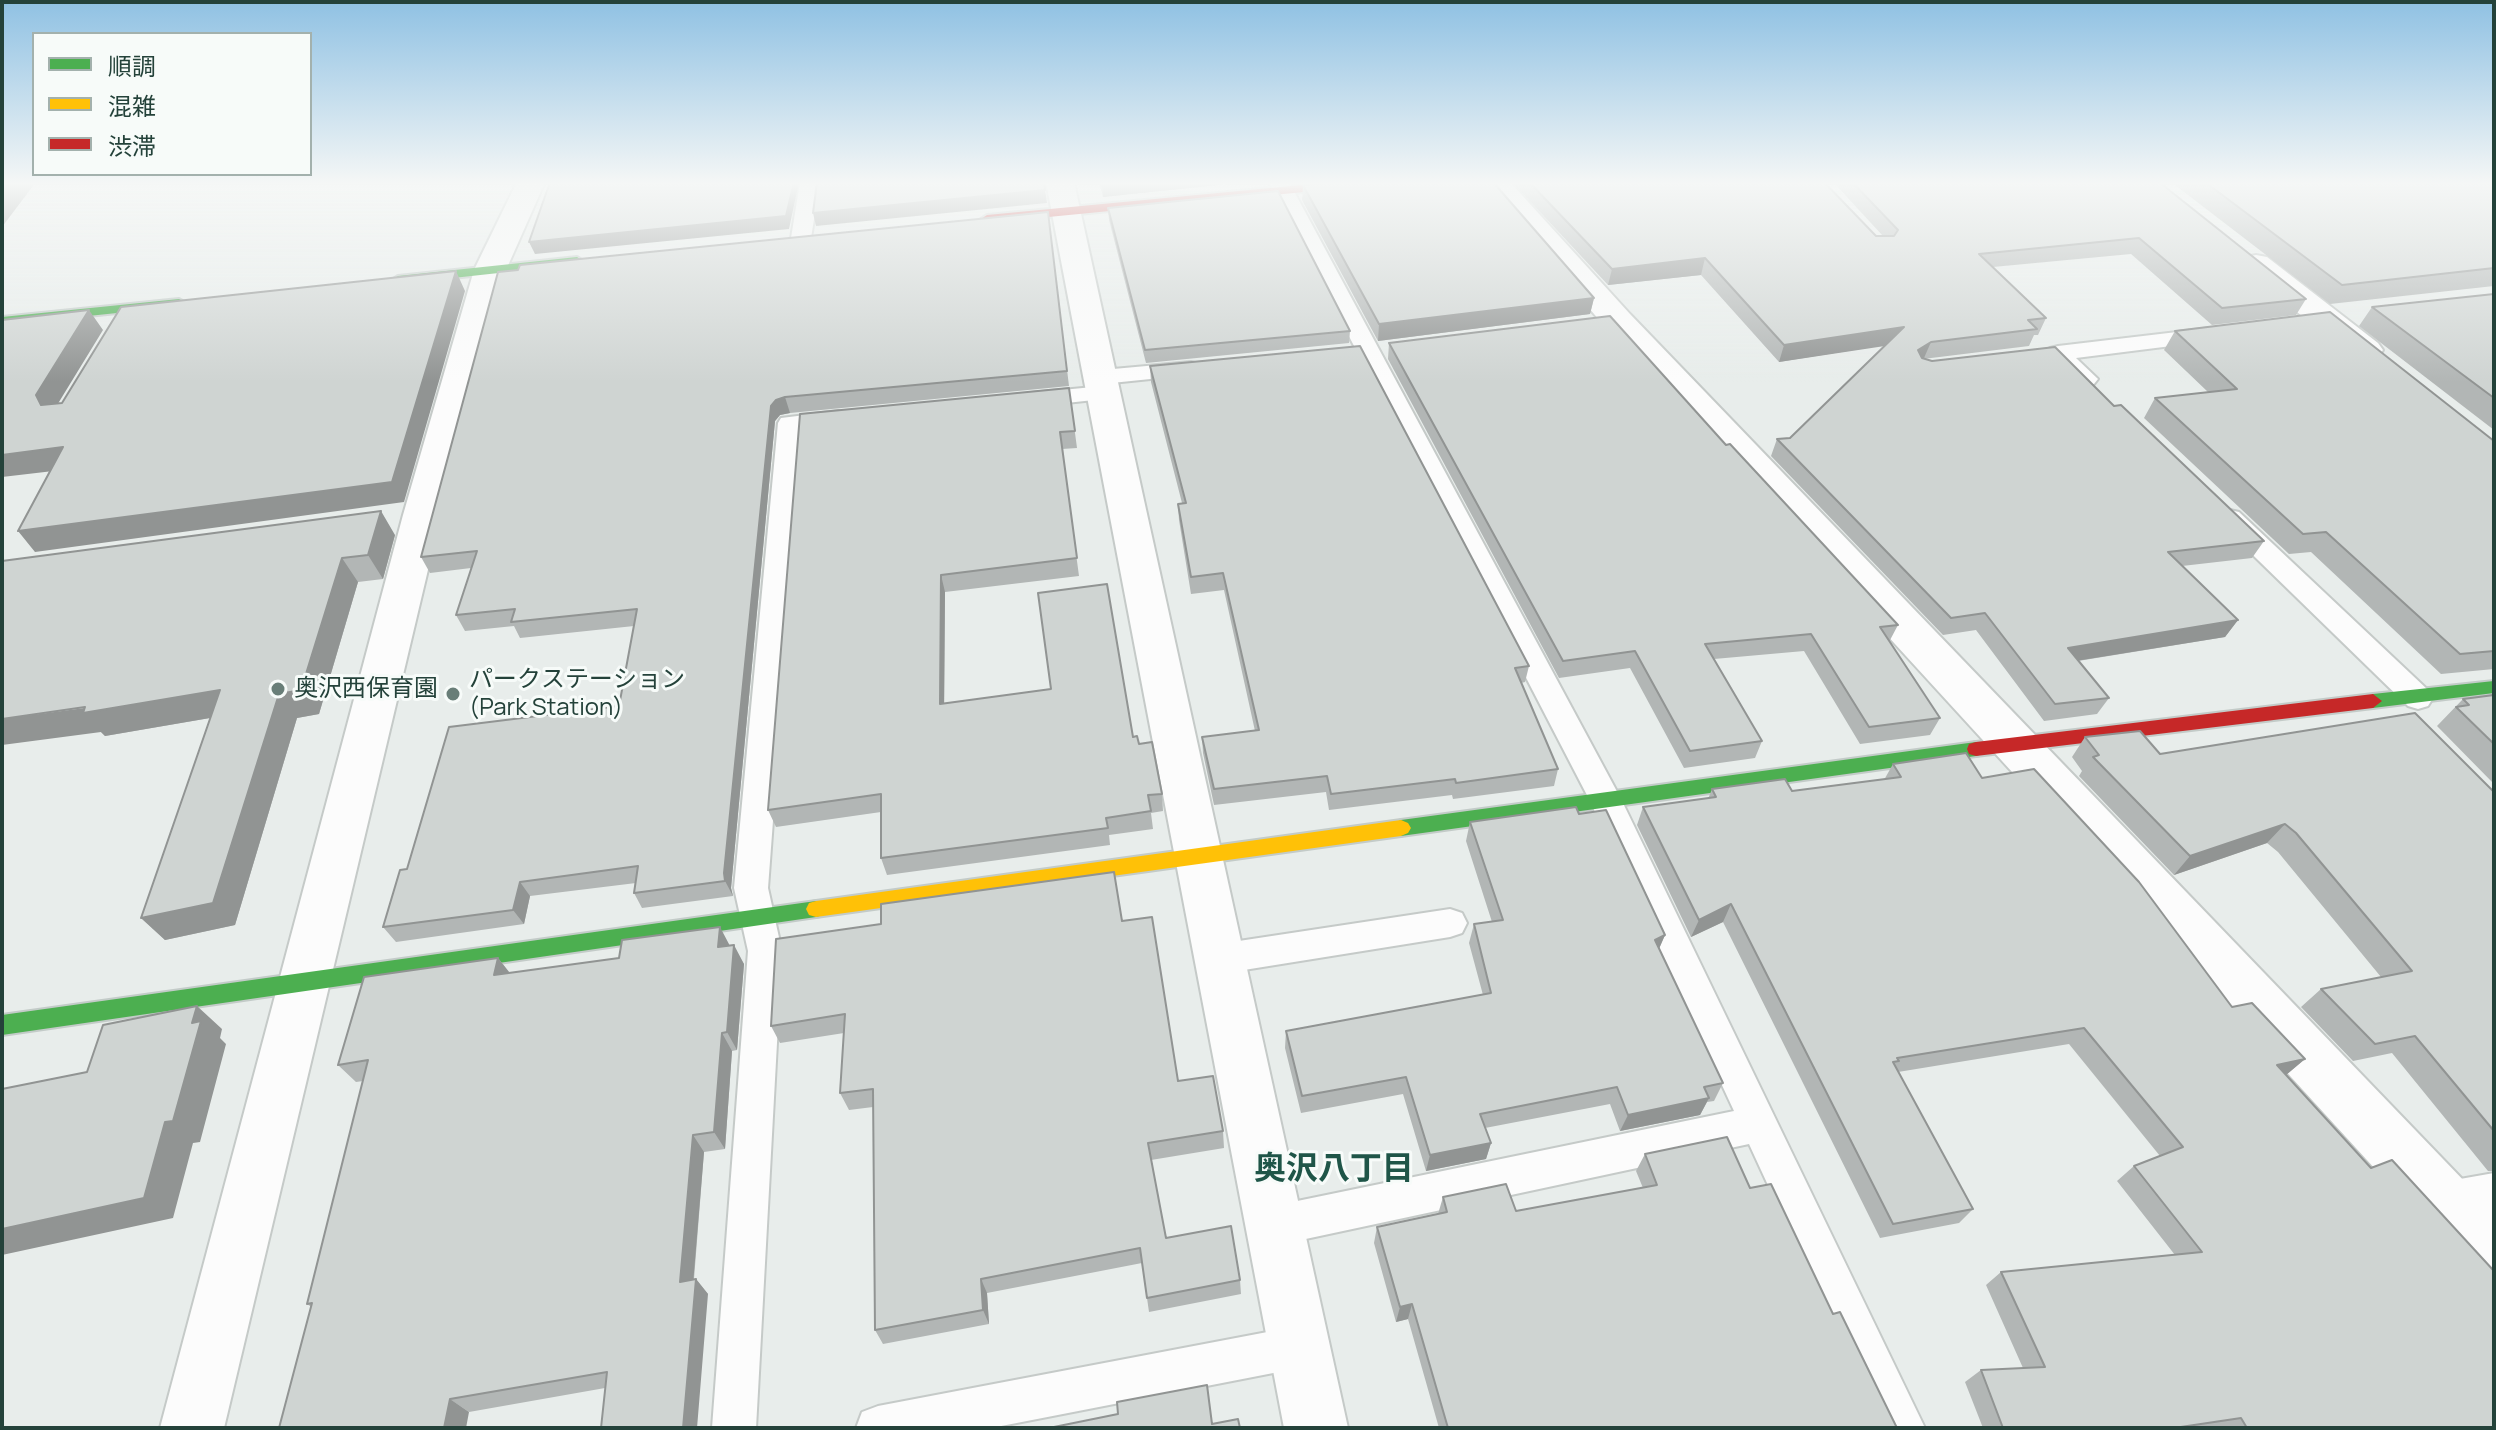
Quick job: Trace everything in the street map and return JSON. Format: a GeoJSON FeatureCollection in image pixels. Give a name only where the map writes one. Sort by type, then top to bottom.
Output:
{"type":"FeatureCollection","features":[{"type":"Feature","properties":{"kind":"street"},"geometry":{"type":"LineString","coordinates":[[192,1428],[304,980],[406,517],[500,249]]}},
{"type":"Feature","properties":{"kind":"street"},"geometry":{"type":"LineString","coordinates":[[1073,249],[1316,1428]]}},
{"type":"Feature","properties":{"kind":"street"},"geometry":{"type":"LineString","coordinates":[[1546,249],[1603,323],[2014,744],[2494,1255]]}},
{"type":"Feature","properties":{"kind":"street"},"geometry":{"type":"LineString","coordinates":[[2237,249],[2316,321],[2388,368]]}},
{"type":"Feature","properties":{"kind":"street"},"geometry":{"type":"LineString","coordinates":[[376,282],[599,259]]}},
{"type":"Feature","properties":{"kind":"street"},"geometry":{"type":"LineString","coordinates":[[2,321],[192,301]]}},
{"type":"Feature","properties":{"kind":"street"},"geometry":{"type":"LineString","coordinates":[[2316,321],[2370,312]]}},
{"type":"Feature","properties":{"kind":"street"},"geometry":{"type":"LineString","coordinates":[[2,1025],[1198,855],[2014,744],[2406,708],[2494,687]]}},
{"type":"Feature","properties":{"kind":"lane"},"geometry":{"type":"LineString","coordinates":[[1310,249],[1360,353],[1605,799],[1903,1428]]}},
{"type":"Feature","properties":{"kind":"lane"},"geometry":{"type":"LineString","coordinates":[[115,335],[131,307]]}},
{"type":"Feature","properties":{"kind":"lane"},"geometry":{"type":"LineString","coordinates":[[2029,356],[2233,332]]}},
{"type":"Feature","properties":{"kind":"lane"},"geometry":{"type":"LineString","coordinates":[[1360,353],[1399,349]]}},
{"type":"Feature","properties":{"kind":"lane"},"geometry":{"type":"LineString","coordinates":[[2058,353],[2103,396]]}},
{"type":"Feature","properties":{"kind":"lane"},"geometry":{"type":"LineString","coordinates":[[1010,402],[1211,367]]}},
{"type":"Feature","properties":{"kind":"lane"},"geometry":{"type":"LineString","coordinates":[[734,1428],[765,951],[751,888],[790,423],[868,416]]}},
{"type":"Feature","properties":{"kind":"lane"},"geometry":{"type":"LineString","coordinates":[[2216,504],[2406,708]]}},
{"type":"Feature","properties":{"kind":"lane"},"geometry":{"type":"LineString","coordinates":[[1219,959],[1450,923]]}},
{"type":"Feature","properties":{"kind":"lane"},"geometry":{"type":"LineString","coordinates":[[1273,1226],[1759,1124]]}},
{"type":"Feature","properties":{"kind":"lane"},"geometry":{"type":"LineString","coordinates":[[2443,1201],[2494,1192]]}},
{"type":"Feature","properties":{"kind":"lane"},"geometry":{"type":"LineString","coordinates":[[878,1428],[1299,1347]]}},
{"type":"Feature","properties":{"kind":"building"},"geometry":{"type":"Polygon","coordinates":[[[682,249],[1052,249],[1067,371],[785,397],[771,406],[725,881],[634,893],[638,866],[520,882],[513,910],[383,927],[400,870],[407,869],[449,727],[619,706],[637,609],[511,622],[515,609],[456,615],[477,551],[421,557],[498,272],[518,270],[520,265],[682,249]]]}},
{"type":"Feature","properties":{"kind":"building"},"geometry":{"type":"Polygon","coordinates":[[[1119,249],[1308,249],[1350,331],[1145,350],[1119,249]]]}},
{"type":"Feature","properties":{"kind":"building"},"geometry":{"type":"Polygon","coordinates":[[[1338,249],[1551,249],[1594,298],[1379,324],[1338,249]]]}},
{"type":"Feature","properties":{"kind":"building"},"geometry":{"type":"Polygon","coordinates":[[[1593,249],[2032,249],[1979,254],[2046,318],[2028,320],[2037,329],[1931,342],[1918,350],[1922,358],[1932,361],[2055,347],[2114,406],[2121,405],[2264,541],[2168,552],[2238,620],[2068,648],[2109,698],[2055,704],[1985,613],[1951,618],[1777,439],[1790,438],[1904,327],[1784,345],[1705,258],[1612,269],[1593,249]]]}},
{"type":"Feature","properties":{"kind":"building"},"geometry":{"type":"Polygon","coordinates":[[[2152,249],[2243,249],[2306,299],[2222,308],[2152,249]]]}},
{"type":"Feature","properties":{"kind":"building"},"geometry":{"type":"Polygon","coordinates":[[[2294,249],[2494,249],[2494,268],[2342,285],[2294,249]]]}},
{"type":"Feature","properties":{"kind":"building"},"geometry":{"type":"Polygon","coordinates":[[[456,271],[392,482],[18,531],[63,447],[2,455],[2,320],[89,310],[36,395],[41,405],[62,403],[121,307],[456,271]]]}},
{"type":"Feature","properties":{"kind":"building"},"geometry":{"type":"Polygon","coordinates":[[[2494,294],[2494,398],[2372,307],[2494,294]]]}},
{"type":"Feature","properties":{"kind":"building"},"geometry":{"type":"Polygon","coordinates":[[[2330,312],[2494,441],[2494,651],[2460,654],[2326,532],[2303,534],[2155,398],[2237,389],[2175,331],[2330,312]]]}},
{"type":"Feature","properties":{"kind":"building"},"geometry":{"type":"Polygon","coordinates":[[[1610,316],[1726,445],[1730,444],[1898,625],[1880,627],[1940,718],[1869,727],[1811,634],[1705,644],[1762,741],[1690,751],[1635,651],[1563,661],[1389,343],[1610,316]]]}},
{"type":"Feature","properties":{"kind":"building"},"geometry":{"type":"Polygon","coordinates":[[[1360,346],[1529,666],[1515,668],[1558,769],[1456,783],[1455,779],[1331,794],[1327,776],[1214,789],[1202,737],[1259,730],[1223,573],[1191,577],[1178,504],[1186,503],[1150,366],[1360,346]]]}},
{"type":"Feature","properties":{"kind":"building"},"geometry":{"type":"Polygon","coordinates":[[[1069,388],[1075,431],[1060,432],[1077,558],[941,575],[940,704],[1051,689],[1038,593],[1107,584],[1133,737],[1137,736],[1139,744],[1152,742],[1162,794],[1148,795],[1151,811],[1106,818],[1108,828],[881,858],[881,794],[768,810],[800,414],[1069,388]]]}},
{"type":"Feature","properties":{"kind":"building"},"geometry":{"type":"Polygon","coordinates":[[[381,511],[368,555],[342,558],[301,690],[279,694],[213,903],[141,918],[220,690],[83,713],[85,707],[2,719],[2,561],[381,511]]]}},
{"type":"Feature","properties":{"kind":"building"},"geometry":{"type":"Polygon","coordinates":[[[2494,695],[2494,744],[2456,707],[2469,705],[2463,699],[2494,695]]]}},
{"type":"Feature","properties":{"kind":"building"},"geometry":{"type":"Polygon","coordinates":[[[2415,713],[2494,792],[2494,1131],[2415,1036],[2375,1044],[2321,989],[2412,971],[2296,833],[2285,824],[2190,856],[2093,757],[2099,755],[2085,737],[2140,731],[2160,754],[2415,713]]]}},
{"type":"Feature","properties":{"kind":"building"},"geometry":{"type":"Polygon","coordinates":[[[1966,753],[1982,778],[2034,769],[2139,882],[2232,1007],[2252,1003],[2305,1059],[2277,1065],[2371,1168],[2392,1160],[2494,1271],[2494,1428],[2247,1428],[2241,1418],[2174,1428],[2003,1428],[1981,1370],[2045,1367],[2001,1272],[2202,1252],[2134,1166],[2183,1147],[2084,1028],[1897,1058],[1899,1061],[1893,1062],[1973,1209],[1893,1224],[1731,904],[1699,920],[1643,807],[1716,797],[1712,789],[1785,779],[1792,791],[1901,777],[1893,764],[1966,753]]]}},
{"type":"Feature","properties":{"kind":"building"},"geometry":{"type":"Polygon","coordinates":[[[1576,807],[1579,814],[1606,810],[1665,935],[1655,940],[1723,1083],[1704,1087],[1709,1098],[1628,1115],[1617,1087],[1480,1114],[1491,1143],[1430,1155],[1406,1077],[1302,1096],[1286,1031],[1491,993],[1474,924],[1503,920],[1470,822],[1576,807]]]}},
{"type":"Feature","properties":{"kind":"building"},"geometry":{"type":"Polygon","coordinates":[[[1114,872],[1122,921],[1152,917],[1178,1081],[1213,1076],[1223,1131],[1148,1143],[1166,1238],[1231,1226],[1240,1280],[1147,1298],[1140,1248],[981,1279],[983,1310],[875,1330],[873,1089],[840,1093],[845,1014],[771,1026],[776,939],[881,924],[881,904],[1114,872]]]}},
{"type":"Feature","properties":{"kind":"building"},"geometry":{"type":"Polygon","coordinates":[[[720,927],[718,947],[734,945],[727,1032],[722,1033],[714,1132],[693,1135],[680,1282],[696,1279],[683,1428],[601,1428],[607,1372],[450,1399],[444,1428],[279,1428],[312,1303],[307,1304],[368,1060],[338,1065],[364,977],[498,958],[494,975],[619,958],[622,940],[720,927]]]}},
{"type":"Feature","properties":{"kind":"building"},"geometry":{"type":"Polygon","coordinates":[[[197,1006],[192,1023],[201,1021],[173,1121],[165,1122],[144,1198],[2,1229],[2,1089],[87,1072],[103,1025],[197,1006]]]}},
{"type":"Feature","properties":{"kind":"building"},"geometry":{"type":"Polygon","coordinates":[[[1727,1137],[1750,1188],[1771,1184],[1833,1314],[1840,1312],[1897,1428],[1448,1428],[1412,1304],[1400,1307],[1377,1227],[1447,1212],[1443,1197],[1506,1184],[1516,1211],[1657,1185],[1645,1154],[1727,1137]]]}},
{"type":"Feature","properties":{"kind":"building"},"geometry":{"type":"Polygon","coordinates":[[[1207,1385],[1212,1424],[1238,1419],[1240,1428],[1049,1428],[1118,1414],[1117,1402],[1207,1385]]]}},
{"type":"Feature","properties":{"kind":"traffic: fast"},"geometry":{"type":"LineString","coordinates":[[398,280],[577,261]]}},
{"type":"Feature","properties":{"kind":"traffic: fast"},"geometry":{"type":"LineString","coordinates":[[2,321],[179,303]]}},
{"type":"Feature","properties":{"kind":"traffic: fast"},"geometry":{"type":"LineString","coordinates":[[2373,701],[2494,687]]}},
{"type":"Feature","properties":{"kind":"traffic: fast"},"geometry":{"type":"LineString","coordinates":[[1401,828],[1976,749]]}},
{"type":"Feature","properties":{"kind":"traffic: fast"},"geometry":{"type":"LineString","coordinates":[[2,1025],[816,909]]}},
{"type":"Feature","properties":{"kind":"traffic: slow"},"geometry":{"type":"LineString","coordinates":[[816,909],[1401,828]]}},
{"type":"Feature","properties":{"kind":"traffic: jam"},"geometry":{"type":"LineString","coordinates":[[1976,749],[2373,701]]}},
{"type":"Feature","properties":{"kind":"place","name":"奥沢西保育園"},"geometry":{"type":"Point","coordinates":[278,689]}},
{"type":"Feature","properties":{"kind":"place","name":"パークステーション (Park Station)"},"geometry":{"type":"Point","coordinates":[453,694]}},
{"type":"Feature","properties":{"kind":"district","name":"奥沢八丁目"},"geometry":{"type":"Point","coordinates":[1334,1170]}}]}
